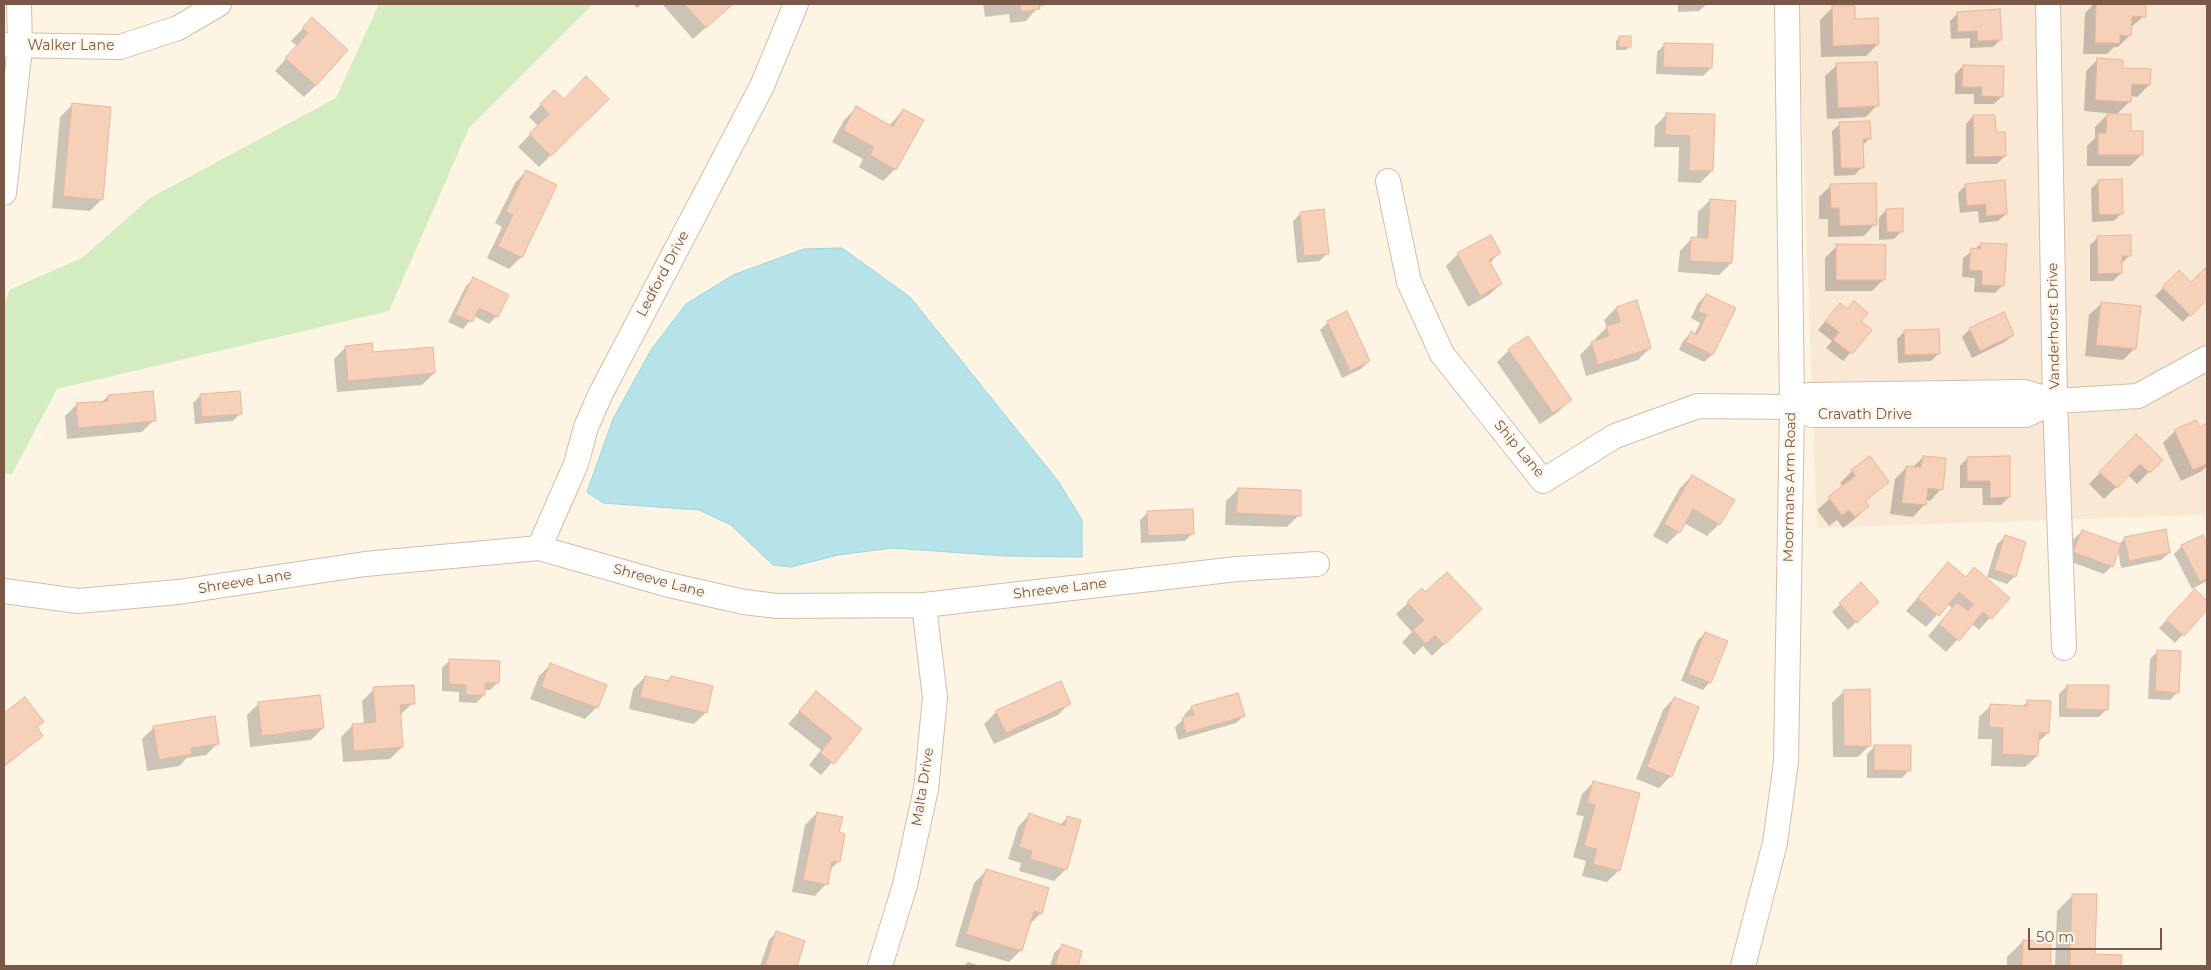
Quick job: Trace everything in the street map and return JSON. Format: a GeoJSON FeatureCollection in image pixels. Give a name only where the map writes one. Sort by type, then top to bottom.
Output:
{"type":"FeatureCollection","features":[{"type":"Feature","properties":{"kind":"street"},"geometry":{"type":"LineString","coordinates":[[4,193],[12,46],[19,4]]}},
{"type":"Feature","properties":{"kind":"street","name":"Walker Lane"},"geometry":{"type":"LineString","coordinates":[[12,46],[120,47],[178,28],[219,4]]}},
{"type":"Feature","properties":{"kind":"street","name":"Ledford Drive"},"geometry":{"type":"LineString","coordinates":[[539,548],[576,464],[586,427],[601,393],[762,86],[796,4]]}},
{"type":"Feature","properties":{"kind":"street","name":"Moormans Arm Road"},"geometry":{"type":"LineString","coordinates":[[1743,966],[1775,843],[1786,762],[1792,407],[1787,4]]}},
{"type":"Feature","properties":{"kind":"street","name":"Vanderhorst Drive"},"geometry":{"type":"LineString","coordinates":[[2048,4],[2055,401],[2064,648]]}},
{"type":"Feature","properties":{"kind":"street","name":"Ship Lane"},"geometry":{"type":"LineString","coordinates":[[1388,181],[1409,282],[1442,354],[1543,481],[1615,436],[1698,406],[1792,407]]}},
{"type":"Feature","properties":{"kind":"street","name":"Cravath Drive"},"geometry":{"type":"LineString","coordinates":[[1792,407],[1809,395],[2024,392],[2055,401],[2138,396],[2207,358]]}},
{"type":"Feature","properties":{"kind":"street","name":"Shreeve Lane"},"geometry":{"type":"LineString","coordinates":[[4,592],[78,601],[178,592],[365,564],[539,548],[669,585],[744,602],[777,606],[924,604],[1237,569],[1317,564]]}},
{"type":"Feature","properties":{"kind":"street","name":"Malta Drive"},"geometry":{"type":"LineString","coordinates":[[880,966],[905,885],[926,789],[935,698],[924,604]]}},
{"type":"Feature","properties":{"kind":"shaded area"},"geometry":{"type":"Polygon","coordinates":[[[1798,4],[2207,4],[2207,522],[2202,515],[1817,528],[1798,4]]]}},
{"type":"Feature","properties":{"kind":"green space"},"geometry":{"type":"Polygon","coordinates":[[[379,4],[593,4],[469,128],[389,311],[57,389],[12,474],[4,474],[4,307],[9,290],[82,258],[150,198],[336,98],[379,4]]]}},
{"type":"Feature","properties":{"kind":"water"},"geometry":{"type":"Polygon","coordinates":[[[842,248],[910,297],[1058,481],[1082,520],[1082,557],[1006,556],[892,548],[838,555],[791,567],[773,565],[731,525],[699,510],[603,503],[587,492],[613,419],[651,350],[686,304],[733,275],[804,249],[842,248]]]}},
{"type":"Feature","properties":{"kind":"building"},"geometry":{"type":"Polygon","coordinates":[[[684,4],[733,4],[706,28],[684,4]]]}},
{"type":"Feature","properties":{"kind":"building"},"geometry":{"type":"Polygon","coordinates":[[[1020,4],[1039,4],[1040,9],[1021,12],[1020,4]]]}},
{"type":"Feature","properties":{"kind":"building"},"geometry":{"type":"Polygon","coordinates":[[[2096,4],[2146,4],[2146,17],[2132,16],[2131,36],[2120,35],[2120,43],[2095,43],[2096,4]]]}},
{"type":"Feature","properties":{"kind":"building"},"geometry":{"type":"Polygon","coordinates":[[[1832,6],[1855,6],[1855,19],[1878,18],[1879,44],[1833,46],[1832,6]]]}},
{"type":"Feature","properties":{"kind":"building"},"geometry":{"type":"Polygon","coordinates":[[[2000,9],[2002,40],[1978,41],[1977,31],[1958,32],[1957,12],[2000,9]]]}},
{"type":"Feature","properties":{"kind":"building"},"geometry":{"type":"Polygon","coordinates":[[[312,17],[348,50],[316,86],[285,58],[308,33],[302,28],[312,17]]]}},
{"type":"Feature","properties":{"kind":"building"},"geometry":{"type":"Polygon","coordinates":[[[1619,36],[1631,36],[1631,47],[1619,47],[1619,36]]]}},
{"type":"Feature","properties":{"kind":"building"},"geometry":{"type":"Polygon","coordinates":[[[1664,43],[1713,44],[1712,68],[1663,67],[1664,43]]]}},
{"type":"Feature","properties":{"kind":"building"},"geometry":{"type":"Polygon","coordinates":[[[2097,58],[2123,60],[2122,68],[2151,69],[2150,85],[2132,84],[2131,102],[2095,100],[2097,58]]]}},
{"type":"Feature","properties":{"kind":"building"},"geometry":{"type":"Polygon","coordinates":[[[1877,62],[1879,106],[1838,108],[1836,63],[1877,62]]]}},
{"type":"Feature","properties":{"kind":"building"},"geometry":{"type":"Polygon","coordinates":[[[1963,65],[2004,66],[2003,97],[1981,96],[1982,87],[1962,87],[1963,65]]]}},
{"type":"Feature","properties":{"kind":"building"},"geometry":{"type":"Polygon","coordinates":[[[586,76],[609,99],[551,156],[529,134],[549,114],[540,104],[554,90],[564,99],[586,76]]]}},
{"type":"Feature","properties":{"kind":"building"},"geometry":{"type":"Polygon","coordinates":[[[72,103],[111,107],[103,200],[63,196],[72,103]]]}},
{"type":"Feature","properties":{"kind":"building"},"geometry":{"type":"Polygon","coordinates":[[[856,106],[893,127],[903,109],[924,120],[896,170],[870,155],[874,147],[843,130],[856,106]]]}},
{"type":"Feature","properties":{"kind":"building"},"geometry":{"type":"Polygon","coordinates":[[[1666,113],[1715,114],[1713,171],[1689,171],[1690,136],[1665,135],[1666,113]]]}},
{"type":"Feature","properties":{"kind":"building"},"geometry":{"type":"Polygon","coordinates":[[[2107,114],[2131,114],[2131,131],[2143,131],[2143,155],[2098,155],[2098,133],[2106,133],[2107,114]]]}},
{"type":"Feature","properties":{"kind":"building"},"geometry":{"type":"Polygon","coordinates":[[[1973,115],[1995,115],[1996,132],[2005,132],[2006,156],[1974,157],[1973,115]]]}},
{"type":"Feature","properties":{"kind":"building"},"geometry":{"type":"Polygon","coordinates":[[[1870,121],[1871,139],[1863,139],[1864,168],[1841,168],[1839,122],[1870,121]]]}},
{"type":"Feature","properties":{"kind":"building"},"geometry":{"type":"Polygon","coordinates":[[[526,170],[557,185],[522,258],[498,246],[513,215],[506,211],[526,170]]]}},
{"type":"Feature","properties":{"kind":"building"},"geometry":{"type":"Polygon","coordinates":[[[2122,179],[2123,214],[2099,215],[2098,180],[2122,179]]]}},
{"type":"Feature","properties":{"kind":"building"},"geometry":{"type":"Polygon","coordinates":[[[2005,180],[2007,214],[1986,216],[1986,204],[1967,206],[1965,184],[2005,180]]]}},
{"type":"Feature","properties":{"kind":"building"},"geometry":{"type":"Polygon","coordinates":[[[1876,183],[1877,225],[1840,226],[1839,208],[1831,208],[1830,184],[1876,183]]]}},
{"type":"Feature","properties":{"kind":"building"},"geometry":{"type":"Polygon","coordinates":[[[1710,199],[1736,201],[1732,263],[1690,261],[1691,237],[1708,238],[1710,199]]]}},
{"type":"Feature","properties":{"kind":"building"},"geometry":{"type":"Polygon","coordinates":[[[1903,208],[1903,232],[1887,232],[1886,209],[1903,208]]]}},
{"type":"Feature","properties":{"kind":"building"},"geometry":{"type":"Polygon","coordinates":[[[1324,209],[1329,254],[1304,256],[1300,212],[1324,209]]]}},
{"type":"Feature","properties":{"kind":"building"},"geometry":{"type":"Polygon","coordinates":[[[1491,235],[1501,253],[1489,260],[1502,284],[1480,296],[1457,253],[1491,235]]]}},
{"type":"Feature","properties":{"kind":"building"},"geometry":{"type":"Polygon","coordinates":[[[2131,235],[2131,256],[2122,256],[2122,273],[2098,274],[2097,236],[2131,235]]]}},
{"type":"Feature","properties":{"kind":"building"},"geometry":{"type":"Polygon","coordinates":[[[1981,243],[2007,244],[2004,286],[1982,285],[1982,271],[1969,270],[1971,248],[1980,249],[1981,243]]]}},
{"type":"Feature","properties":{"kind":"building"},"geometry":{"type":"Polygon","coordinates":[[[1836,244],[1886,245],[1885,280],[1836,280],[1836,244]]]}},
{"type":"Feature","properties":{"kind":"building"},"geometry":{"type":"Polygon","coordinates":[[[2205,268],[2207,271],[2207,299],[2191,316],[2162,287],[2179,270],[2191,282],[2205,268]]]}},
{"type":"Feature","properties":{"kind":"building"},"geometry":{"type":"Polygon","coordinates":[[[473,277],[509,295],[498,317],[479,308],[472,322],[455,314],[473,277]]]}},
{"type":"Feature","properties":{"kind":"building"},"geometry":{"type":"Polygon","coordinates":[[[1706,294],[1736,308],[1713,355],[1686,342],[1691,331],[1697,335],[1707,315],[1698,311],[1706,294]]]}},
{"type":"Feature","properties":{"kind":"building"},"geometry":{"type":"Polygon","coordinates":[[[1637,300],[1651,348],[1598,365],[1591,342],[1609,336],[1606,326],[1620,322],[1616,307],[1637,300]]]}},
{"type":"Feature","properties":{"kind":"building"},"geometry":{"type":"Polygon","coordinates":[[[1854,301],[1868,313],[1861,321],[1872,330],[1852,354],[1833,340],[1839,332],[1825,321],[1840,303],[1847,309],[1854,301]]]}},
{"type":"Feature","properties":{"kind":"building"},"geometry":{"type":"Polygon","coordinates":[[[2101,302],[2141,306],[2136,349],[2096,345],[2101,302]]]}},
{"type":"Feature","properties":{"kind":"building"},"geometry":{"type":"Polygon","coordinates":[[[1347,311],[1370,361],[1350,371],[1327,321],[1347,311]]]}},
{"type":"Feature","properties":{"kind":"building"},"geometry":{"type":"Polygon","coordinates":[[[2004,312],[2014,335],[1980,351],[1969,328],[2004,312]]]}},
{"type":"Feature","properties":{"kind":"building"},"geometry":{"type":"Polygon","coordinates":[[[1939,329],[1940,354],[1905,355],[1904,330],[1939,329]]]}},
{"type":"Feature","properties":{"kind":"building"},"geometry":{"type":"Polygon","coordinates":[[[1528,336],[1572,400],[1553,413],[1508,349],[1528,336]]]}},
{"type":"Feature","properties":{"kind":"building"},"geometry":{"type":"Polygon","coordinates":[[[372,343],[373,352],[433,347],[435,373],[348,381],[345,346],[372,343]]]}},
{"type":"Feature","properties":{"kind":"building"},"geometry":{"type":"Polygon","coordinates":[[[153,391],[156,421],[78,428],[76,403],[108,401],[108,395],[153,391]]]}},
{"type":"Feature","properties":{"kind":"building"},"geometry":{"type":"Polygon","coordinates":[[[240,391],[242,414],[202,417],[200,394],[240,391]]]}},
{"type":"Feature","properties":{"kind":"building"},"geometry":{"type":"Polygon","coordinates":[[[2196,420],[2200,427],[2207,423],[2207,464],[2193,470],[2174,430],[2196,420]]]}},
{"type":"Feature","properties":{"kind":"building"},"geometry":{"type":"Polygon","coordinates":[[[2136,434],[2163,460],[2150,473],[2140,464],[2117,488],[2099,472],[2136,434]]]}},
{"type":"Feature","properties":{"kind":"building"},"geometry":{"type":"Polygon","coordinates":[[[1870,456],[1889,482],[1865,501],[1869,506],[1855,517],[1849,510],[1842,515],[1828,497],[1855,476],[1851,470],[1870,456]]]}},
{"type":"Feature","properties":{"kind":"building"},"geometry":{"type":"Polygon","coordinates":[[[1923,456],[1946,458],[1943,490],[1928,488],[1926,505],[1902,503],[1906,466],[1921,467],[1923,456]]]}},
{"type":"Feature","properties":{"kind":"building"},"geometry":{"type":"Polygon","coordinates":[[[2010,456],[2010,497],[1990,498],[1990,481],[1967,481],[1967,457],[2010,456]]]}},
{"type":"Feature","properties":{"kind":"building"},"geometry":{"type":"Polygon","coordinates":[[[1692,475],[1735,500],[1720,525],[1693,509],[1680,533],[1664,524],[1692,475]]]}},
{"type":"Feature","properties":{"kind":"building"},"geometry":{"type":"Polygon","coordinates":[[[1238,488],[1301,490],[1301,516],[1236,513],[1238,488]]]}},
{"type":"Feature","properties":{"kind":"building"},"geometry":{"type":"Polygon","coordinates":[[[1193,509],[1194,534],[1148,536],[1147,511],[1193,509]]]}},
{"type":"Feature","properties":{"kind":"building"},"geometry":{"type":"Polygon","coordinates":[[[2166,529],[2170,553],[2129,561],[2124,537],[2166,529]]]}},
{"type":"Feature","properties":{"kind":"building"},"geometry":{"type":"Polygon","coordinates":[[[2082,530],[2121,544],[2113,567],[2073,552],[2082,530]]]}},
{"type":"Feature","properties":{"kind":"building"},"geometry":{"type":"Polygon","coordinates":[[[2005,535],[2026,542],[2016,577],[1994,570],[2005,535]]]}},
{"type":"Feature","properties":{"kind":"building"},"geometry":{"type":"Polygon","coordinates":[[[2203,535],[2207,544],[2207,579],[2200,582],[2181,545],[2203,535]]]}},
{"type":"Feature","properties":{"kind":"building"},"geometry":{"type":"Polygon","coordinates":[[[1948,562],[1966,577],[1974,567],[2010,598],[1992,619],[1983,612],[1959,641],[1939,624],[1957,602],[1968,611],[1973,604],[1959,592],[1939,616],[1917,598],[1948,562]]]}},
{"type":"Feature","properties":{"kind":"building"},"geometry":{"type":"Polygon","coordinates":[[[1447,572],[1482,609],[1444,645],[1435,635],[1426,644],[1413,630],[1424,620],[1407,602],[1422,588],[1425,592],[1447,572]]]}},
{"type":"Feature","properties":{"kind":"building"},"geometry":{"type":"Polygon","coordinates":[[[1861,582],[1879,602],[1857,623],[1839,603],[1861,582]]]}},
{"type":"Feature","properties":{"kind":"building"},"geometry":{"type":"Polygon","coordinates":[[[2195,589],[2207,601],[2207,610],[2184,636],[2166,620],[2195,589]]]}},
{"type":"Feature","properties":{"kind":"building"},"geometry":{"type":"Polygon","coordinates":[[[1705,632],[1728,641],[1711,683],[1688,674],[1705,632]]]}},
{"type":"Feature","properties":{"kind":"building"},"geometry":{"type":"Polygon","coordinates":[[[2157,650],[2181,651],[2179,693],[2155,691],[2157,650]]]}},
{"type":"Feature","properties":{"kind":"building"},"geometry":{"type":"Polygon","coordinates":[[[449,659],[500,661],[499,683],[485,683],[485,695],[466,695],[466,685],[449,684],[449,659]]]}},
{"type":"Feature","properties":{"kind":"building"},"geometry":{"type":"Polygon","coordinates":[[[550,663],[607,685],[598,708],[541,687],[550,663]]]}},
{"type":"Feature","properties":{"kind":"building"},"geometry":{"type":"Polygon","coordinates":[[[645,676],[669,681],[671,676],[713,686],[707,713],[640,697],[645,676]]]}},
{"type":"Feature","properties":{"kind":"building"},"geometry":{"type":"Polygon","coordinates":[[[1061,681],[1071,704],[1006,733],[995,711],[1061,681]]]}},
{"type":"Feature","properties":{"kind":"building"},"geometry":{"type":"Polygon","coordinates":[[[414,685],[415,704],[400,705],[403,747],[354,751],[352,724],[376,722],[373,687],[414,685]]]}},
{"type":"Feature","properties":{"kind":"building"},"geometry":{"type":"Polygon","coordinates":[[[2067,685],[2109,685],[2108,710],[2066,709],[2067,685]]]}},
{"type":"Feature","properties":{"kind":"building"},"geometry":{"type":"Polygon","coordinates":[[[1870,689],[1871,746],[1844,746],[1843,690],[1870,689]]]}},
{"type":"Feature","properties":{"kind":"building"},"geometry":{"type":"Polygon","coordinates":[[[816,691],[862,729],[834,764],[820,753],[832,738],[799,711],[816,691]]]}},
{"type":"Feature","properties":{"kind":"building"},"geometry":{"type":"Polygon","coordinates":[[[1238,693],[1245,716],[1186,733],[1182,718],[1194,715],[1191,706],[1238,693]]]}},
{"type":"Feature","properties":{"kind":"building"},"geometry":{"type":"Polygon","coordinates":[[[320,695],[324,728],[262,736],[258,702],[320,695]]]}},
{"type":"Feature","properties":{"kind":"building"},"geometry":{"type":"Polygon","coordinates":[[[25,697],[44,722],[37,727],[43,736],[4,766],[4,713],[25,697]]]}},
{"type":"Feature","properties":{"kind":"building"},"geometry":{"type":"Polygon","coordinates":[[[1674,697],[1699,707],[1672,777],[1647,767],[1674,697]]]}},
{"type":"Feature","properties":{"kind":"building"},"geometry":{"type":"Polygon","coordinates":[[[2027,700],[2051,701],[2049,733],[2039,733],[2038,756],[2002,754],[2003,728],[1989,727],[1990,704],[2027,706],[2027,700]]]}},
{"type":"Feature","properties":{"kind":"building"},"geometry":{"type":"Polygon","coordinates":[[[215,716],[219,744],[191,748],[192,754],[159,760],[153,726],[215,716]]]}},
{"type":"Feature","properties":{"kind":"building"},"geometry":{"type":"Polygon","coordinates":[[[1874,745],[1911,745],[1911,771],[1874,770],[1874,745]]]}},
{"type":"Feature","properties":{"kind":"building"},"geometry":{"type":"Polygon","coordinates":[[[1593,781],[1640,793],[1620,871],[1593,864],[1597,849],[1584,846],[1595,805],[1587,803],[1593,781]]]}},
{"type":"Feature","properties":{"kind":"building"},"geometry":{"type":"Polygon","coordinates":[[[817,812],[843,817],[839,832],[845,834],[840,862],[832,861],[828,885],[803,880],[817,812]]]}},
{"type":"Feature","properties":{"kind":"building"},"geometry":{"type":"Polygon","coordinates":[[[1029,813],[1065,826],[1067,816],[1081,820],[1067,870],[1030,859],[1032,851],[1019,847],[1029,813]]]}},
{"type":"Feature","properties":{"kind":"building"},"geometry":{"type":"Polygon","coordinates":[[[986,869],[1049,888],[1042,914],[1034,911],[1022,951],[966,934],[986,869]]]}},
{"type":"Feature","properties":{"kind":"building"},"geometry":{"type":"Polygon","coordinates":[[[2072,894],[2097,894],[2095,954],[2122,955],[2121,966],[2070,966],[2072,894]]]}},
{"type":"Feature","properties":{"kind":"building"},"geometry":{"type":"Polygon","coordinates":[[[776,931],[805,941],[797,966],[765,966],[776,931]]]}},
{"type":"Feature","properties":{"kind":"building"},"geometry":{"type":"Polygon","coordinates":[[[2023,940],[2051,941],[2051,966],[2022,966],[2023,940]]]}},
{"type":"Feature","properties":{"kind":"building"},"geometry":{"type":"Polygon","coordinates":[[[1062,944],[1082,951],[1078,966],[1055,965],[1062,944]]]}}]}
